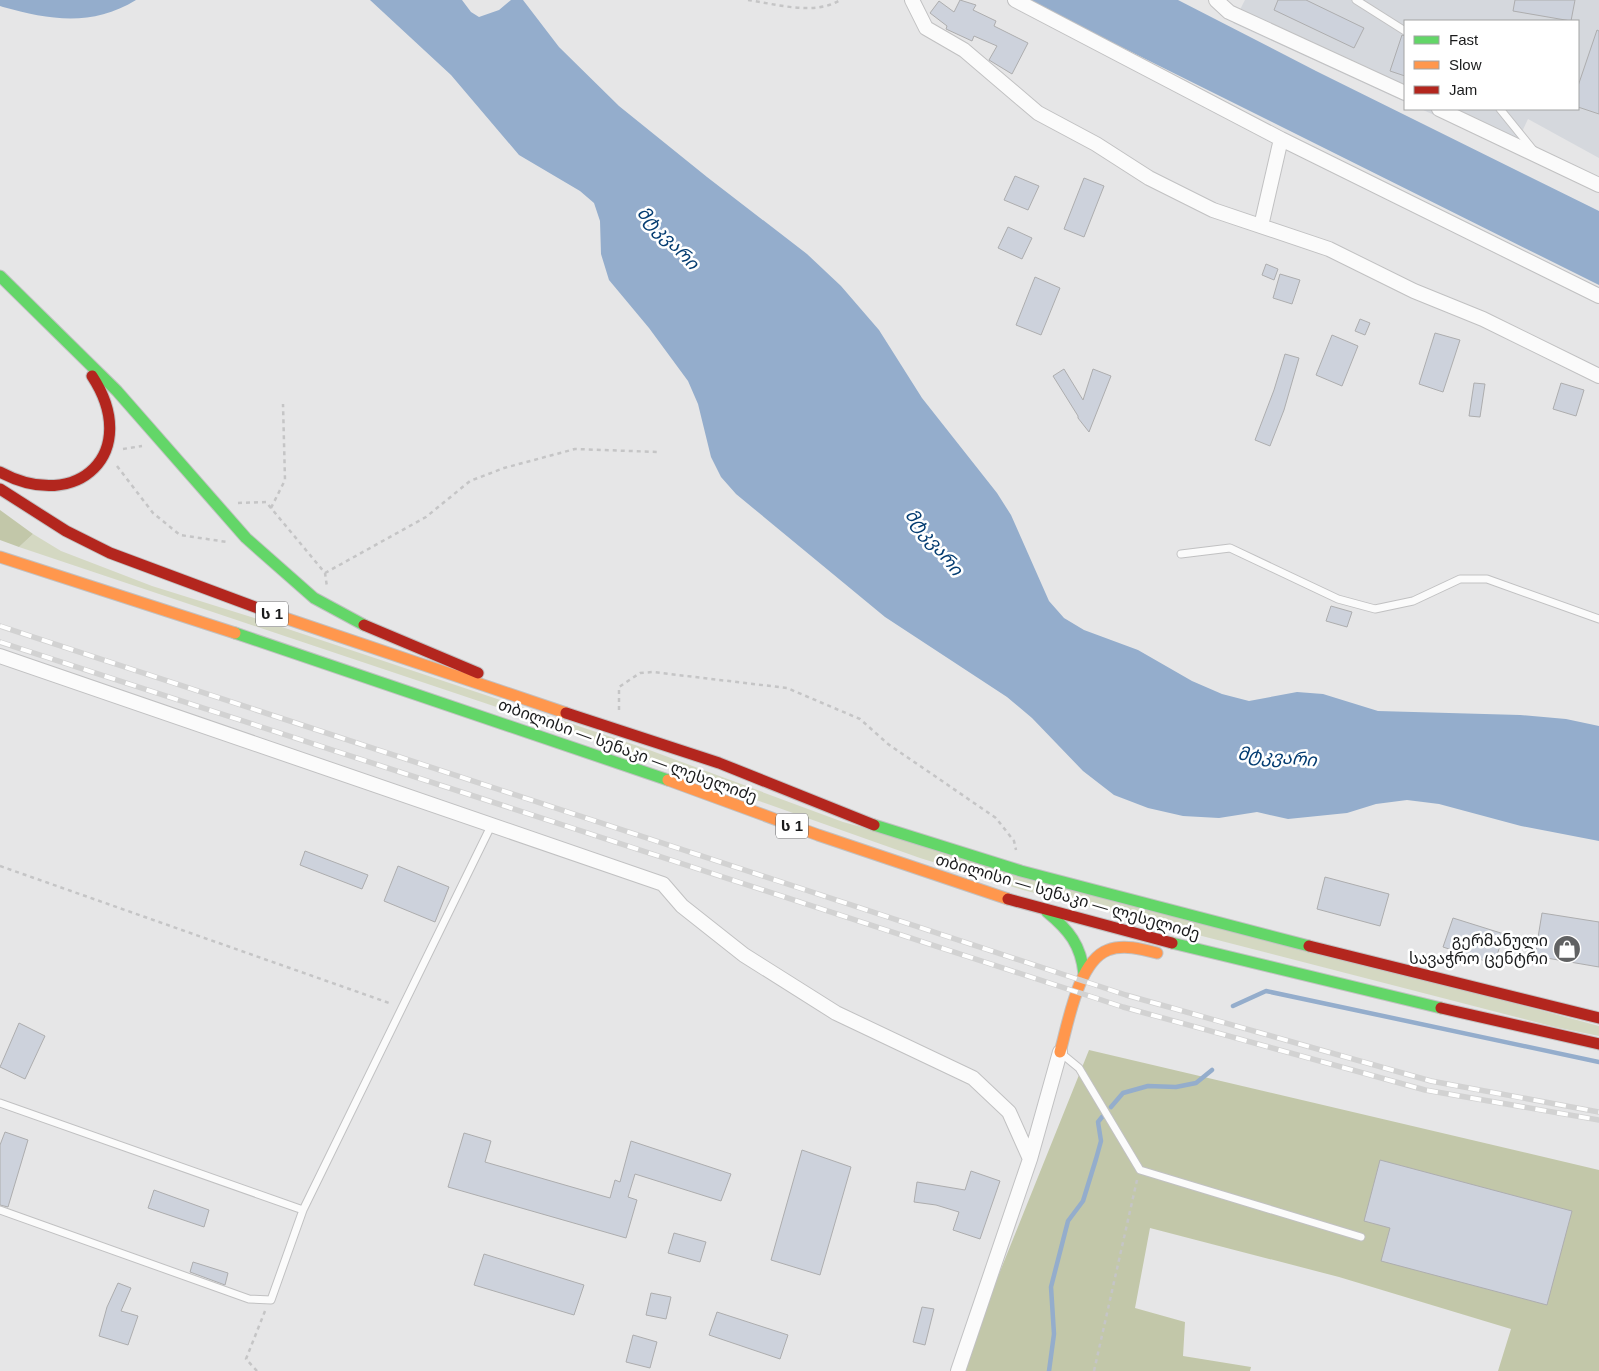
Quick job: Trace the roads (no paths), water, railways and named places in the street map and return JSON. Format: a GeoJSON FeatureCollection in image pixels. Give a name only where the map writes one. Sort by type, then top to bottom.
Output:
{"type":"FeatureCollection","features":[{"type":"Feature","properties":{"kind":"main road"},"geometry":{"type":"LineString","coordinates":[[0,276],[40,313],[164,442],[246,538],[314,598],[364,625],[462,665],[557,710]]}},
{"type":"Feature","properties":{"kind":"main road"},"geometry":{"type":"LineString","coordinates":[[0,472],[20,482],[36,486],[62,486],[76,482],[88,475],[96,466],[104,451],[110,429],[109,409],[100,388],[78,353]]}},
{"type":"Feature","properties":{"kind":"main road","name":"თბილისი — სენაკი — ლესელიძე"},"geometry":{"type":"LineString","coordinates":[[0,489],[66,531],[110,553],[168,576],[341,638],[619,729],[719,764],[886,830],[1021,871],[1279,939],[1599,1018]]}},
{"type":"Feature","properties":{"kind":"main road","name":"თბილისი — სენაკი — ლესელიძე"},"geometry":{"type":"LineString","coordinates":[[0,557],[286,649],[624,763],[818,836],[994,895],[1218,956],[1571,1040],[1599,1044]]}},
{"type":"Feature","properties":{"kind":"main road"},"geometry":{"type":"LineString","coordinates":[[1043,908],[1076,938],[1083,956],[1084,974],[1060,1052]]}},
{"type":"Feature","properties":{"kind":"main road"},"geometry":{"type":"LineString","coordinates":[[1084,974],[1102,953],[1114,949],[1134,948],[1170,956]]}},
{"type":"Feature","properties":{"kind":"main road"},"geometry":{"type":"LineString","coordinates":[[1188,960],[1218,956]]}},
{"type":"Feature","properties":{"kind":"street"},"geometry":{"type":"LineString","coordinates":[[912,0],[926,28],[964,50],[1038,113],[1096,144],[1149,178],[1214,210],[1329,249],[1414,291],[1483,319],[1599,376]]}},
{"type":"Feature","properties":{"kind":"street"},"geometry":{"type":"LineString","coordinates":[[1014,0],[1281,140],[1599,296]]}},
{"type":"Feature","properties":{"kind":"street"},"geometry":{"type":"LineString","coordinates":[[1216,0],[1229,12],[1404,93]]}},
{"type":"Feature","properties":{"kind":"street"},"geometry":{"type":"LineString","coordinates":[[1441,110],[1536,153],[1599,185]]}},
{"type":"Feature","properties":{"kind":"street"},"geometry":{"type":"LineString","coordinates":[[1261,226],[1281,140]]}},
{"type":"Feature","properties":{"kind":"street"},"geometry":{"type":"LineString","coordinates":[[0,656],[663,884],[682,906],[744,955],[836,1013],[973,1078],[1009,1112],[1030,1159]]}},
{"type":"Feature","properties":{"kind":"street"},"geometry":{"type":"LineString","coordinates":[[958,1371],[1030,1159],[1060,1052]]}},
{"type":"Feature","properties":{"kind":"lane"},"geometry":{"type":"LineString","coordinates":[[1356,0],[1404,30]]}},
{"type":"Feature","properties":{"kind":"lane"},"geometry":{"type":"LineString","coordinates":[[1501,110],[1536,153]]}},
{"type":"Feature","properties":{"kind":"lane"},"geometry":{"type":"LineString","coordinates":[[1181,554],[1230,548],[1338,598],[1375,609],[1413,601],[1460,580],[1487,579],[1599,619]]}},
{"type":"Feature","properties":{"kind":"lane"},"geometry":{"type":"LineString","coordinates":[[0,1210],[249,1299],[271,1300],[303,1210],[491,826]]}},
{"type":"Feature","properties":{"kind":"lane"},"geometry":{"type":"LineString","coordinates":[[1060,1052],[1080,1068],[1140,1170],[1361,1238]]}},
{"type":"Feature","properties":{"kind":"lane"},"geometry":{"type":"LineString","coordinates":[[0,1103],[303,1210]]}},
{"type":"Feature","properties":{"kind":"water"},"geometry":{"type":"Polygon","coordinates":[[[0,0],[136,0],[120,9],[87,18],[54,18],[20,12],[0,6],[0,0]]]}},
{"type":"Feature","properties":{"kind":"water","name":"მტკვარი"},"geometry":{"type":"Polygon","coordinates":[[[370,0],[462,0],[471,12],[479,17],[499,10],[511,0],[523,0],[559,47],[619,106],[807,254],[841,286],[879,330],[922,398],[997,493],[1011,515],[1049,601],[1064,618],[1084,630],[1138,650],[1192,681],[1222,694],[1249,701],[1297,692],[1323,694],[1378,711],[1520,715],[1566,719],[1599,726],[1599,841],[1521,826],[1439,804],[1407,800],[1376,804],[1347,813],[1288,819],[1257,812],[1219,818],[1183,816],[1148,808],[1114,795],[1083,771],[1032,718],[1007,697],[885,617],[736,494],[721,477],[711,457],[698,404],[688,381],[649,328],[609,280],[601,254],[600,221],[594,203],[580,191],[519,155],[451,75],[370,0]]]}},
{"type":"Feature","properties":{"kind":"water"},"geometry":{"type":"Polygon","coordinates":[[[1027,0],[1178,0],[1316,71],[1599,211],[1599,285],[1027,0]]]}},
{"type":"Feature","properties":{"kind":"waterway"},"geometry":{"type":"LineString","coordinates":[[1233,1006],[1266,991],[1599,1062]]}},
{"type":"Feature","properties":{"kind":"waterway"},"geometry":{"type":"LineString","coordinates":[[1111,1107],[1123,1093],[1148,1086],[1176,1087],[1196,1083],[1212,1070]]}},
{"type":"Feature","properties":{"kind":"waterway"},"geometry":{"type":"LineString","coordinates":[[1049,1371],[1054,1334],[1051,1287],[1068,1221],[1083,1201],[1096,1159],[1101,1141],[1098,1122],[1102,1117]]}},
{"type":"Feature","properties":{"kind":"railway"},"geometry":{"type":"LineString","coordinates":[[0,626],[1126,995],[1431,1081],[1599,1112]]}},
{"type":"Feature","properties":{"kind":"railway"},"geometry":{"type":"LineString","coordinates":[[0,642],[1123,1007],[1425,1090],[1599,1120]]}},
{"type":"Feature","properties":{"kind":"place","name":"გერმანული სავაჭრო ცენტრი"},"geometry":{"type":"Point","coordinates":[1567,949]}}]}
